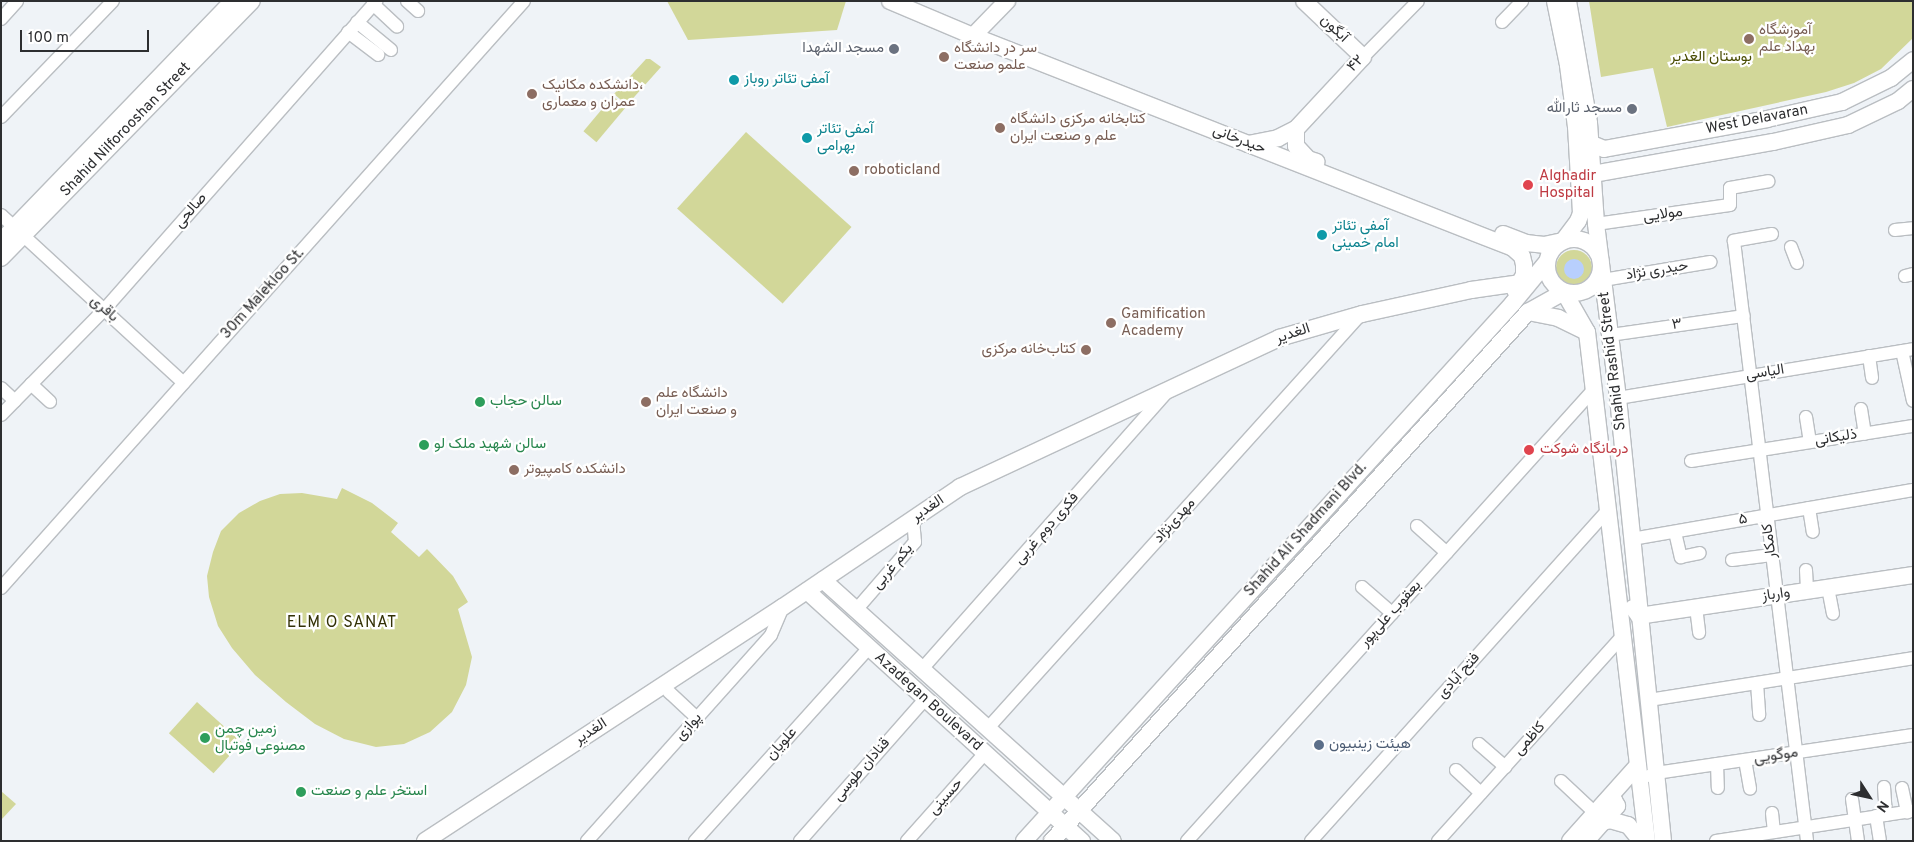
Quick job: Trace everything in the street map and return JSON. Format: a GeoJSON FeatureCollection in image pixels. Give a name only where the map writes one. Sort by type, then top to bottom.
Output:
{"type":"FeatureCollection","features":[{"type":"Feature","properties":{"kind":"main road","name":"Shahid Nilforooshan Street"},"geometry":{"type":"LineString","coordinates":[[1,258],[19,232],[233,1]]}},
{"type":"Feature","properties":{"kind":"main road","name":"Shahid Nilforooshan Street"},"geometry":{"type":"LineString","coordinates":[[1,241],[19,232],[252,1]]}},
{"type":"Feature","properties":{"kind":"main road"},"geometry":{"type":"LineString","coordinates":[[973,36],[1007,1]]}},
{"type":"Feature","properties":{"kind":"main road","name":"آبگون"},"geometry":{"type":"LineString","coordinates":[[1304,1],[1363,58]]}},
{"type":"Feature","properties":{"kind":"main road"},"geometry":{"type":"LineString","coordinates":[[1248,144],[1278,138],[1296,128],[1296,146],[1308,159],[1526,243],[1544,244],[1563,241],[1571,239],[1587,242],[1593,247],[1601,262],[1599,276],[1591,287],[1578,293],[1564,292],[1557,288],[1548,277],[1546,263],[1555,246],[1563,241],[1578,221],[1582,202],[1568,65],[1555,1]]}},
{"type":"Feature","properties":{"kind":"main road","name":"Shahid Rashid Street"},"geometry":{"type":"LineString","coordinates":[[1568,1],[1580,62],[1590,143],[1596,224],[1618,398],[1663,841]]}},
{"type":"Feature","properties":{"kind":"main road","name":"حیدرخانی"},"geometry":{"type":"LineString","coordinates":[[899,3],[973,36],[1513,248],[1522,256],[1524,266],[1524,275],[1520,288]]}},
{"type":"Feature","properties":{"kind":"main road","name":"۴۲"},"geometry":{"type":"LineString","coordinates":[[1296,128],[1363,58]]}},
{"type":"Feature","properties":{"kind":"main road","name":"West Delavaran"},"geometry":{"type":"LineString","coordinates":[[1590,143],[1604,149],[1767,119],[1842,102],[1891,78],[1913,60]]}},
{"type":"Feature","properties":{"kind":"main road","name":"West Delavaran"},"geometry":{"type":"LineString","coordinates":[[1593,174],[1773,142],[1848,125],[1898,101],[1913,89]]}},
{"type":"Feature","properties":{"kind":"main road","name":"Shahid Ali Shadmani Blvd."},"geometry":{"type":"LineString","coordinates":[[1050,812],[1502,313],[1520,288],[1546,263]]}},
{"type":"Feature","properties":{"kind":"main road"},"geometry":{"type":"LineString","coordinates":[[1486,288],[1502,313]]}},
{"type":"Feature","properties":{"kind":"main road","name":"الغدیر"},"geometry":{"type":"LineString","coordinates":[[434,838],[807,591],[960,487],[1279,338],[1362,314],[1486,288],[1520,288]]}},
{"type":"Feature","properties":{"kind":"main road"},"geometry":{"type":"LineString","coordinates":[[1520,288],[1531,298],[1532,310],[1558,318],[1588,332]]}},
{"type":"Feature","properties":{"kind":"main road","name":"Shahid Rashid Street"},"geometry":{"type":"LineString","coordinates":[[1564,292],[1588,332],[1607,511],[1647,841]]}},
{"type":"Feature","properties":{"kind":"main road","name":"Shahid Ali Shadmani Blvd."},"geometry":{"type":"LineString","coordinates":[[1065,826],[1532,310],[1564,292]]}},
{"type":"Feature","properties":{"kind":"main road"},"geometry":{"type":"LineString","coordinates":[[1607,511],[1621,540],[1628,602],[1639,616]]}},
{"type":"Feature","properties":{"kind":"main road","name":"وارباز"},"geometry":{"type":"LineString","coordinates":[[1639,616],[1913,575]]}},
{"type":"Feature","properties":{"kind":"main road","name":"Azadegan Boulevard"},"geometry":{"type":"LineString","coordinates":[[823,580],[1079,810]]}},
{"type":"Feature","properties":{"kind":"main road","name":"Azadegan Boulevard"},"geometry":{"type":"LineString","coordinates":[[807,591],[1065,826]]}},
{"type":"Feature","properties":{"kind":"main road"},"geometry":{"type":"LineString","coordinates":[[1623,643],[1643,646]]}},
{"type":"Feature","properties":{"kind":"main road"},"geometry":{"type":"LineString","coordinates":[[1570,841],[1601,813],[1639,772]]}},
{"type":"Feature","properties":{"kind":"main road"},"geometry":{"type":"LineString","coordinates":[[1079,810],[1113,841]]}},
{"type":"Feature","properties":{"kind":"main road"},"geometry":{"type":"LineString","coordinates":[[1024,841],[1050,812]]}},
{"type":"Feature","properties":{"kind":"main road"},"geometry":{"type":"LineString","coordinates":[[1586,841],[1601,813]]}},
{"type":"Feature","properties":{"kind":"main road"},"geometry":{"type":"LineString","coordinates":[[1601,813],[1634,831],[1641,841]]}},
{"type":"Feature","properties":{"kind":"main road"},"geometry":{"type":"LineString","coordinates":[[1052,841],[1065,826],[1082,841]]}},
{"type":"Feature","properties":{"kind":"street"},"geometry":{"type":"LineString","coordinates":[[1,19],[17,1]]}},
{"type":"Feature","properties":{"kind":"street"},"geometry":{"type":"LineString","coordinates":[[1,116],[113,1]]}},
{"type":"Feature","properties":{"kind":"street"},"geometry":{"type":"LineString","coordinates":[[407,1],[418,11]]}},
{"type":"Feature","properties":{"kind":"street","name":"30m Malekloo St."},"geometry":{"type":"LineString","coordinates":[[1,588],[524,1]]}},
{"type":"Feature","properties":{"kind":"street","name":"۴۲"},"geometry":{"type":"LineString","coordinates":[[1363,58],[1418,1]]}},
{"type":"Feature","properties":{"kind":"street"},"geometry":{"type":"LineString","coordinates":[[1502,22],[1522,1]]}},
{"type":"Feature","properties":{"kind":"street"},"geometry":{"type":"LineString","coordinates":[[374,3],[397,26]]}},
{"type":"Feature","properties":{"kind":"street","name":"صالحی"},"geometry":{"type":"LineString","coordinates":[[1,415],[104,310],[374,3]]}},
{"type":"Feature","properties":{"kind":"street"},"geometry":{"type":"LineString","coordinates":[[352,27],[390,50]]}},
{"type":"Feature","properties":{"kind":"street"},"geometry":{"type":"LineString","coordinates":[[352,27],[378,55]]}},
{"type":"Feature","properties":{"kind":"street","name":"مولایی"},"geometry":{"type":"LineString","coordinates":[[1596,224],[1730,205],[1730,188],[1768,181]]}},
{"type":"Feature","properties":{"kind":"street","name":"باقری"},"geometry":{"type":"LineString","coordinates":[[1,215],[184,383]]}},
{"type":"Feature","properties":{"kind":"street"},"geometry":{"type":"LineString","coordinates":[[1895,230],[1913,228]]}},
{"type":"Feature","properties":{"kind":"street","name":"کامکار"},"geometry":{"type":"LineString","coordinates":[[1772,234],[1734,241],[1807,841]]}},
{"type":"Feature","properties":{"kind":"street"},"geometry":{"type":"LineString","coordinates":[[1791,247],[1797,264]]}},
{"type":"Feature","properties":{"kind":"street","name":"حیدری نژاد"},"geometry":{"type":"LineString","coordinates":[[1603,280],[1711,262]]}},
{"type":"Feature","properties":{"kind":"street","name":"مهدی‌نژاد"},"geometry":{"type":"LineString","coordinates":[[988,728],[1362,314]]}},
{"type":"Feature","properties":{"kind":"street","name":"۳"},"geometry":{"type":"LineString","coordinates":[[1610,335],[1744,316]]}},
{"type":"Feature","properties":{"kind":"street"},"geometry":{"type":"LineString","coordinates":[[1907,350],[1913,401]]}},
{"type":"Feature","properties":{"kind":"street","name":"الیاسی"},"geometry":{"type":"LineString","coordinates":[[1618,398],[1907,350]]}},
{"type":"Feature","properties":{"kind":"street"},"geometry":{"type":"LineString","coordinates":[[1869,356],[1872,378]]}},
{"type":"Feature","properties":{"kind":"street"},"geometry":{"type":"LineString","coordinates":[[31,384],[50,402]]}},
{"type":"Feature","properties":{"kind":"street"},"geometry":{"type":"LineString","coordinates":[[1,388],[15,401]]}},
{"type":"Feature","properties":{"kind":"street","name":"فکری دوم غربی"},"geometry":{"type":"LineString","coordinates":[[922,669],[1171,388]]}},
{"type":"Feature","properties":{"kind":"street","name":"یعقوب علی‌پور"},"geometry":{"type":"LineString","coordinates":[[1187,841],[1595,388]]}},
{"type":"Feature","properties":{"kind":"street"},"geometry":{"type":"LineString","coordinates":[[1861,409],[1865,434]]}},
{"type":"Feature","properties":{"kind":"street"},"geometry":{"type":"LineString","coordinates":[[1806,417],[1810,442]]}},
{"type":"Feature","properties":{"kind":"street","name":"ذلیکانی"},"geometry":{"type":"LineString","coordinates":[[1692,461],[1913,426]]}},
{"type":"Feature","properties":{"kind":"street","name":"۵"},"geometry":{"type":"LineString","coordinates":[[1632,539],[1913,490]]}},
{"type":"Feature","properties":{"kind":"street"},"geometry":{"type":"LineString","coordinates":[[1809,508],[1813,532]]}},
{"type":"Feature","properties":{"kind":"street","name":"فتح آبادی"},"geometry":{"type":"LineString","coordinates":[[1311,841],[1607,511]]}},
{"type":"Feature","properties":{"kind":"street","name":"یکم غربی"},"geometry":{"type":"LineString","coordinates":[[856,610],[915,542],[913,519]]}},
{"type":"Feature","properties":{"kind":"street"},"geometry":{"type":"LineString","coordinates":[[1417,526],[1446,552]]}},
{"type":"Feature","properties":{"kind":"street"},"geometry":{"type":"LineString","coordinates":[[1675,532],[1681,557],[1700,553]]}},
{"type":"Feature","properties":{"kind":"street"},"geometry":{"type":"LineString","coordinates":[[1732,560],[1772,555]]}},
{"type":"Feature","properties":{"kind":"street"},"geometry":{"type":"LineString","coordinates":[[1806,570],[1807,591]]}},
{"type":"Feature","properties":{"kind":"street"},"geometry":{"type":"LineString","coordinates":[[1362,587],[1392,614]]}},
{"type":"Feature","properties":{"kind":"street"},"geometry":{"type":"LineString","coordinates":[[1828,588],[1833,614]]}},
{"type":"Feature","properties":{"kind":"street","name":"پوازی"},"geometry":{"type":"LineString","coordinates":[[587,841],[771,635],[783,607]]}},
{"type":"Feature","properties":{"kind":"street"},"geometry":{"type":"LineString","coordinates":[[1696,607],[1699,633]]}},
{"type":"Feature","properties":{"kind":"street","name":"کاظمی"},"geometry":{"type":"LineString","coordinates":[[1438,841],[1504,767],[1623,643]]}},
{"type":"Feature","properties":{"kind":"street","name":"علویان"},"geometry":{"type":"LineString","coordinates":[[694,841],[870,648]]}},
{"type":"Feature","properties":{"kind":"street"},"geometry":{"type":"LineString","coordinates":[[1649,700],[1913,658]]}},
{"type":"Feature","properties":{"kind":"street"},"geometry":{"type":"LineString","coordinates":[[1757,683],[1759,715]]}},
{"type":"Feature","properties":{"kind":"street"},"geometry":{"type":"LineString","coordinates":[[669,692],[697,718]]}},
{"type":"Feature","properties":{"kind":"street","name":"قنادان طوسی"},"geometry":{"type":"LineString","coordinates":[[800,841],[925,699]]}},
{"type":"Feature","properties":{"kind":"street","name":"موگویی"},"geometry":{"type":"LineString","coordinates":[[1639,772],[1656,767],[1717,764],[1913,735]]}},
{"type":"Feature","properties":{"kind":"street"},"geometry":{"type":"LineString","coordinates":[[1479,744],[1504,767]]}},
{"type":"Feature","properties":{"kind":"street","name":"حسینی"},"geometry":{"type":"LineString","coordinates":[[907,841],[985,753]]}},
{"type":"Feature","properties":{"kind":"street"},"geometry":{"type":"LineString","coordinates":[[1745,760],[1750,789]]}},
{"type":"Feature","properties":{"kind":"street"},"geometry":{"type":"LineString","coordinates":[[1717,764],[1718,788]]}},
{"type":"Feature","properties":{"kind":"street"},"geometry":{"type":"LineString","coordinates":[[1456,770],[1481,793]]}},
{"type":"Feature","properties":{"kind":"street"},"geometry":{"type":"LineString","coordinates":[[1561,781],[1601,813]]}},
{"type":"Feature","properties":{"kind":"street"},"geometry":{"type":"LineString","coordinates":[[1880,840],[1884,787]]}},
{"type":"Feature","properties":{"kind":"street"},"geometry":{"type":"LineString","coordinates":[[1716,841],[1910,811],[1902,788]]}},
{"type":"Feature","properties":{"kind":"street"},"geometry":{"type":"LineString","coordinates":[[1852,799],[1858,841]]}},
{"type":"Feature","properties":{"kind":"street"},"geometry":{"type":"LineString","coordinates":[[1772,813],[1774,832]]}},
{"type":"Feature","properties":{"kind":"green space"},"geometry":{"type":"Polygon","coordinates":[[[667,1],[846,1],[837,30],[688,40],[667,1]]]}},
{"type":"Feature","properties":{"kind":"green space","name":"بوستان الغدیر"},"geometry":{"type":"Polygon","coordinates":[[[1589,1],[1913,1],[1913,38],[1881,69],[1854,83],[1826,92],[1667,127],[1653,68],[1601,77],[1589,1]]]}},
{"type":"Feature","properties":{"kind":"green space"},"geometry":{"type":"Polygon","coordinates":[[[646,59],[650,59],[661,67],[627,105],[614,94],[646,59]]]}},
{"type":"Feature","properties":{"kind":"green space"},"geometry":{"type":"Polygon","coordinates":[[[613,96],[626,107],[596,142],[583,131],[613,96]]]}},
{"type":"Feature","properties":{"kind":"green space"},"geometry":{"type":"Polygon","coordinates":[[[746,132],[852,227],[783,304],[677,209],[746,132]]]}},
{"type":"Feature","properties":{"kind":"green space"},"geometry":{"type":"Polygon","coordinates":[[[1574,250],[1587,255],[1592,268],[1587,281],[1574,286],[1561,281],[1556,268],[1561,255],[1574,250]]]}},
{"type":"Feature","properties":{"kind":"green space"},"geometry":{"type":"Polygon","coordinates":[[[342,488],[372,503],[398,523],[391,532],[419,557],[427,549],[453,576],[468,602],[458,609],[472,657],[466,685],[452,712],[430,732],[404,744],[376,747],[344,739],[315,724],[255,675],[232,648],[218,626],[209,597],[207,576],[213,552],[221,531],[239,513],[260,501],[280,494],[302,493],[337,499],[342,488]]]}},
{"type":"Feature","properties":{"kind":"green space","name":"زمین چمن مصنوعی فوتبال"},"geometry":{"type":"Polygon","coordinates":[[[197,702],[242,742],[213,773],[169,733],[197,702]]]}},
{"type":"Feature","properties":{"kind":"green space"},"geometry":{"type":"Polygon","coordinates":[[[1,791],[16,804],[1,820],[1,791]]]}},
{"type":"Feature","properties":{"kind":"water"},"geometry":{"type":"Polygon","coordinates":[[[1574,259],[1581,262],[1584,269],[1581,276],[1574,279],[1567,276],[1564,269],[1567,262],[1574,259]]]}},
{"type":"Feature","properties":{"kind":"place","name":"آموزشگاه بهداد علم"},"geometry":{"type":"Point","coordinates":[1749,39]}},
{"type":"Feature","properties":{"kind":"place","name":"مسجد الشهدا"},"geometry":{"type":"Point","coordinates":[894,49]}},
{"type":"Feature","properties":{"kind":"place","name":"سر در دانشگاه علمو صنعت"},"geometry":{"type":"Point","coordinates":[944,57]}},
{"type":"Feature","properties":{"kind":"place","name":"آمفی تئاتر روباز"},"geometry":{"type":"Point","coordinates":[734,80]}},
{"type":"Feature","properties":{"kind":"place","name":"دانشکده مکانیک، عمران و معماری"},"geometry":{"type":"Point","coordinates":[532,94]}},
{"type":"Feature","properties":{"kind":"place","name":"مسجد ثارالله"},"geometry":{"type":"Point","coordinates":[1632,109]}},
{"type":"Feature","properties":{"kind":"place","name":"کتابخانه مرکزی دانشگاه علم و صنعت ایران"},"geometry":{"type":"Point","coordinates":[1000,128]}},
{"type":"Feature","properties":{"kind":"place","name":"آمفی تئاتر بهرامی"},"geometry":{"type":"Point","coordinates":[807,138]}},
{"type":"Feature","properties":{"kind":"place","name":"roboticland"},"geometry":{"type":"Point","coordinates":[854,171]}},
{"type":"Feature","properties":{"kind":"place","name":"Alghadir Hospital"},"geometry":{"type":"Point","coordinates":[1528,185]}},
{"type":"Feature","properties":{"kind":"place","name":"آمفی تئاتر امام خمینی"},"geometry":{"type":"Point","coordinates":[1322,235]}},
{"type":"Feature","properties":{"kind":"place","name":"Gamification Academy"},"geometry":{"type":"Point","coordinates":[1111,323]}},
{"type":"Feature","properties":{"kind":"place","name":"کتاب‌خانه مرکزی"},"geometry":{"type":"Point","coordinates":[1086,350]}},
{"type":"Feature","properties":{"kind":"place","name":"سالن حجاب"},"geometry":{"type":"Point","coordinates":[480,402]}},
{"type":"Feature","properties":{"kind":"place","name":"دانشگاه علم و صنعت ایران"},"geometry":{"type":"Point","coordinates":[646,402]}},
{"type":"Feature","properties":{"kind":"place","name":"سالن شهید ملک لو"},"geometry":{"type":"Point","coordinates":[424,445]}},
{"type":"Feature","properties":{"kind":"place","name":"درمانگاه شوکت"},"geometry":{"type":"Point","coordinates":[1529,450]}},
{"type":"Feature","properties":{"kind":"place","name":"دانشکده کامپیوتر"},"geometry":{"type":"Point","coordinates":[514,470]}},
{"type":"Feature","properties":{"kind":"place","name":"زمین چمن مصنوعی فوتبال"},"geometry":{"type":"Point","coordinates":[205,738]}},
{"type":"Feature","properties":{"kind":"place","name":"هیئت زینبیون"},"geometry":{"type":"Point","coordinates":[1319,745]}},
{"type":"Feature","properties":{"kind":"place","name":"استخر علم و صنعت"},"geometry":{"type":"Point","coordinates":[301,792]}},
{"type":"Feature","properties":{"kind":"district","name":"ELM O SANAT"},"geometry":{"type":"Point","coordinates":[342,623]}}]}
